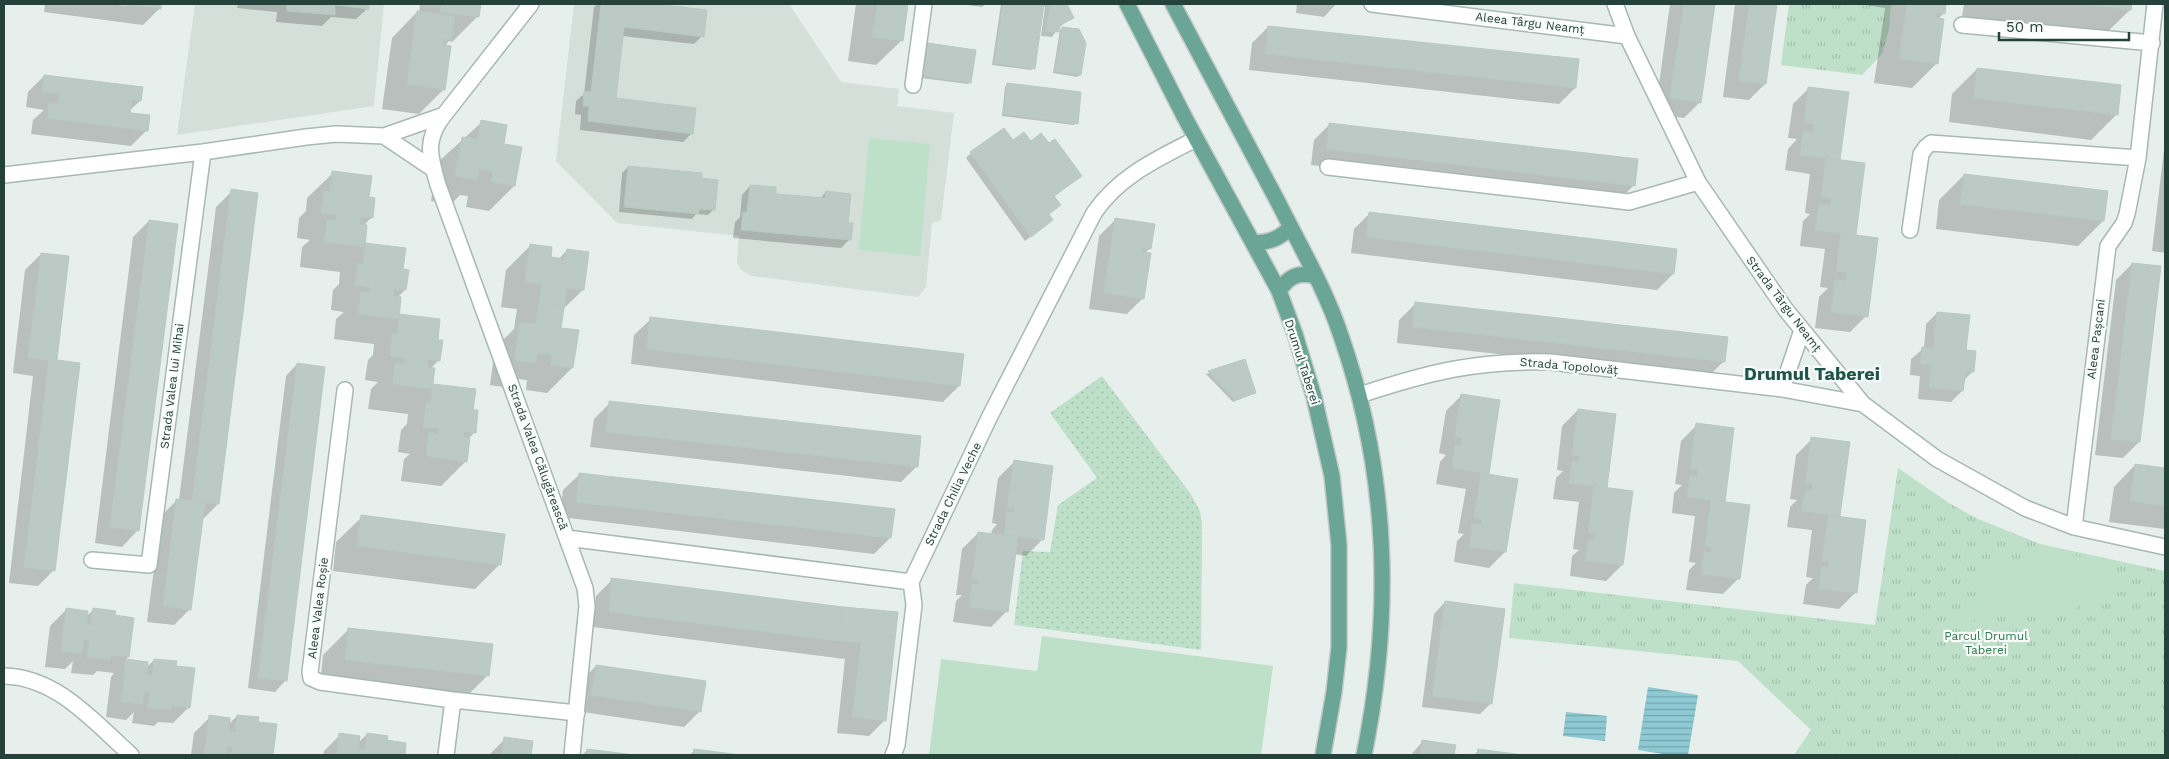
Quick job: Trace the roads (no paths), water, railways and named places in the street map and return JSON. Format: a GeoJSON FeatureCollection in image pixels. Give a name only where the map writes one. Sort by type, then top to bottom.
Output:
{"type":"FeatureCollection","features":[{"type":"Feature","properties":{"kind":"main road","name":"Drumul Taberei"},"geometry":{"type":"LineString","coordinates":[[1127,4],[1196,138],[1279,291],[1295,334],[1323,431],[1332,476],[1339,545],[1340,596],[1339,647],[1334,692],[1323,755]]}},
{"type":"Feature","properties":{"kind":"main road"},"geometry":{"type":"LineString","coordinates":[[1172,4],[1316,276],[1341,334],[1360,395],[1375,467],[1382,542],[1381,643],[1371,719],[1364,755]]}},
{"type":"Feature","properties":{"kind":"main road"},"geometry":{"type":"LineString","coordinates":[[1254,244],[1272,242],[1291,227]]}},
{"type":"Feature","properties":{"kind":"main road"},"geometry":{"type":"LineString","coordinates":[[1279,291],[1291,277],[1298,274],[1316,276]]}},
{"type":"Feature","properties":{"kind":"street"},"geometry":{"type":"LineString","coordinates":[[4,175],[203,152],[306,137],[357,134],[384,136],[444,115],[531,4]]}},
{"type":"Feature","properties":{"kind":"street"},"geometry":{"type":"LineString","coordinates":[[914,84],[924,4]]}},
{"type":"Feature","properties":{"kind":"street","name":"Aleea Târgu Neamț"},"geometry":{"type":"LineString","coordinates":[[1372,4],[1627,36]]}},
{"type":"Feature","properties":{"kind":"street","name":"Strada Târgu Neamț"},"geometry":{"type":"LineString","coordinates":[[1616,4],[1627,36],[1698,182],[1802,330],[1863,404],[1936,459],[2025,508],[2074,527],[2165,547]]}},
{"type":"Feature","properties":{"kind":"street","name":"Aleea Pașcani"},"geometry":{"type":"LineString","coordinates":[[2074,527],[2108,246],[2124,223],[2138,158],[2155,4]]}},
{"type":"Feature","properties":{"kind":"street"},"geometry":{"type":"LineString","coordinates":[[1962,25],[2152,44]]}},
{"type":"Feature","properties":{"kind":"street","name":"Strada Valea Călugărească"},"geometry":{"type":"LineString","coordinates":[[444,115],[436,124],[430,140],[430,156],[433,169],[585,588],[587,606],[572,755]]}},
{"type":"Feature","properties":{"kind":"street"},"geometry":{"type":"LineString","coordinates":[[384,136],[433,169]]}},
{"type":"Feature","properties":{"kind":"street","name":"Strada Chilia Veche"},"geometry":{"type":"LineString","coordinates":[[911,582],[990,416],[1104,198],[1137,170],[1196,138]]}},
{"type":"Feature","properties":{"kind":"street"},"geometry":{"type":"LineString","coordinates":[[1910,230],[1921,154],[1932,143],[2138,158]]}},
{"type":"Feature","properties":{"kind":"street","name":"Strada Valea lui Mihai"},"geometry":{"type":"LineString","coordinates":[[92,560],[149,565],[203,152]]}},
{"type":"Feature","properties":{"kind":"street"},"geometry":{"type":"LineString","coordinates":[[1328,167],[1629,202],[1698,182]]}},
{"type":"Feature","properties":{"kind":"street"},"geometry":{"type":"LineString","coordinates":[[1782,389],[1802,330]]}},
{"type":"Feature","properties":{"kind":"street","name":"Strada Topolovăț"},"geometry":{"type":"LineString","coordinates":[[1360,395],[1455,367],[1514,361],[1561,364],[1782,389],[1863,404]]}},
{"type":"Feature","properties":{"kind":"street","name":"Aleea Valea Roșie"},"geometry":{"type":"LineString","coordinates":[[345,390],[310,672],[312,678],[320,682],[453,700],[577,713]]}},
{"type":"Feature","properties":{"kind":"street"},"geometry":{"type":"LineString","coordinates":[[567,538],[911,582],[914,605],[897,745],[893,755]]}},
{"type":"Feature","properties":{"kind":"street"},"geometry":{"type":"LineString","coordinates":[[4,676],[20,676],[48,687],[72,703],[131,755]]}},
{"type":"Feature","properties":{"kind":"street"},"geometry":{"type":"LineString","coordinates":[[446,755],[453,700]]}},
{"type":"Feature","properties":{"kind":"water"},"geometry":{"type":"Polygon","coordinates":[[[1648,687],[1698,695],[1688,755],[1669,755],[1638,750],[1648,687]]]}},
{"type":"Feature","properties":{"kind":"water"},"geometry":{"type":"Polygon","coordinates":[[[1566,712],[1607,716],[1605,741],[1563,736],[1566,712]]]}},
{"type":"Feature","properties":{"kind":"district","name":"Drumul Taberei"},"geometry":{"type":"Point","coordinates":[1812,374]}},
{"type":"Feature","properties":{"kind":"park label","name":"Parcul Drumul Taberei"},"geometry":{"type":"Point","coordinates":[1986,643]}}]}
